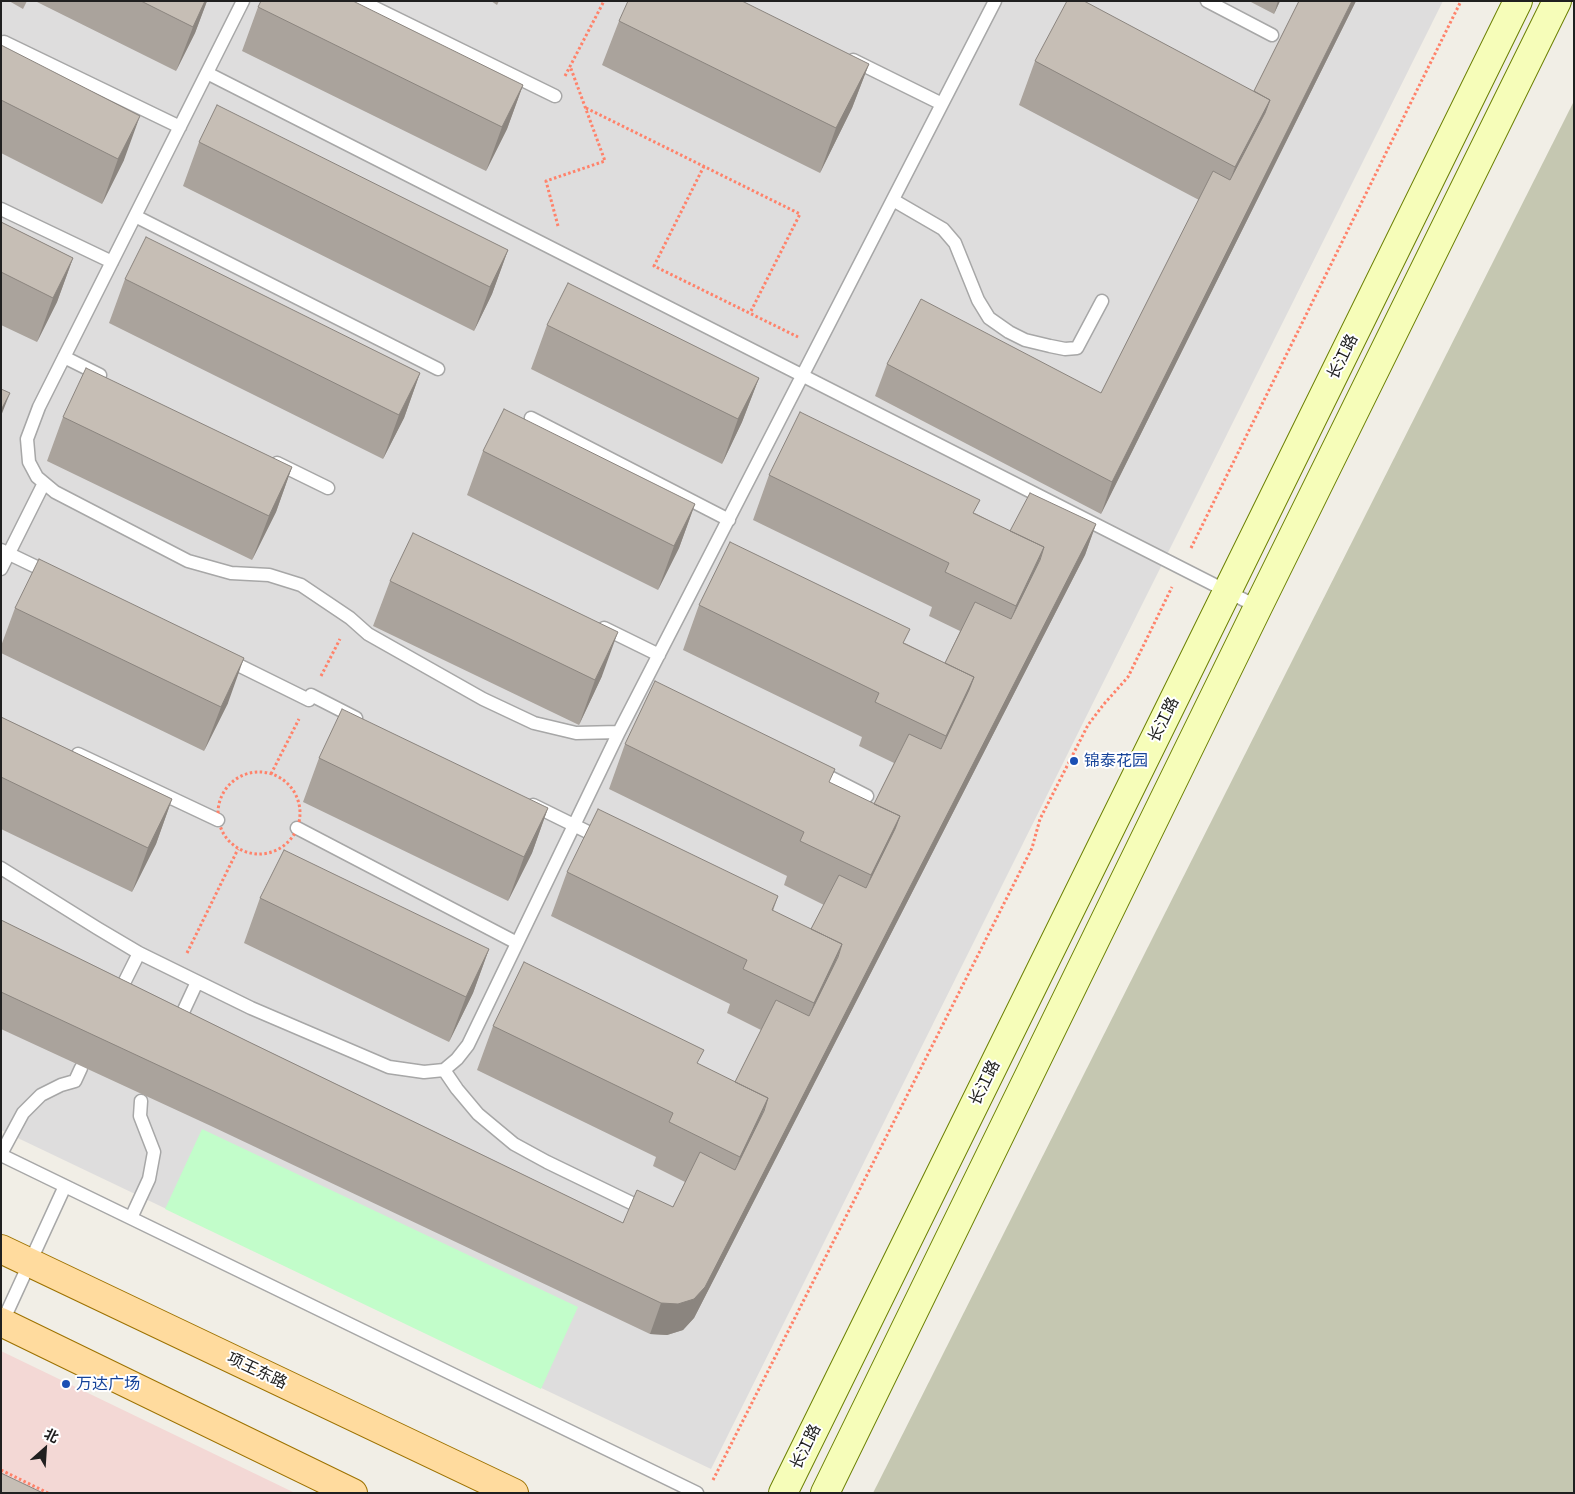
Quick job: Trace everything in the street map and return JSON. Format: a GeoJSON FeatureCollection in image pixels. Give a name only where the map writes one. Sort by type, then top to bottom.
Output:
{"type":"FeatureCollection","features":[{"type":"Feature","properties":{"kind":"main road","name":"项王东路"},"geometry":{"type":"LineString","coordinates":[[1,1249],[514,1493]]}},
{"type":"Feature","properties":{"kind":"main road"},"geometry":{"type":"LineString","coordinates":[[2,1322],[353,1493]]}},
{"type":"Feature","properties":{"kind":"street","name":"长江路"},"geometry":{"type":"LineString","coordinates":[[784,1493],[1518,1]]}},
{"type":"Feature","properties":{"kind":"street","name":"长江路"},"geometry":{"type":"LineString","coordinates":[[825,1493],[1258,607],[1557,1]]}},
{"type":"Feature","properties":{"kind":"lane"},"geometry":{"type":"LineString","coordinates":[[243,1],[39,407],[27,439],[29,462],[37,477],[55,492],[188,561],[230,573],[270,575],[301,585],[350,618],[368,634],[483,699],[534,723],[576,733],[619,732]]}},
{"type":"Feature","properties":{"kind":"lane"},"geometry":{"type":"LineString","coordinates":[[361,1],[555,96]]}},
{"type":"Feature","properties":{"kind":"lane"},"geometry":{"type":"LineString","coordinates":[[1,868],[139,953],[251,1008],[389,1067],[424,1072],[444,1070],[457,1059],[468,1045],[510,970],[517,943],[619,732],[649,685],[659,655],[715,557],[729,520],[995,1]]}},
{"type":"Feature","properties":{"kind":"lane"},"geometry":{"type":"LineString","coordinates":[[1207,1],[1272,35]]}},
{"type":"Feature","properties":{"kind":"lane"},"geometry":{"type":"LineString","coordinates":[[4,42],[180,127]]}},
{"type":"Feature","properties":{"kind":"lane"},"geometry":{"type":"LineString","coordinates":[[838,53],[942,104]]}},
{"type":"Feature","properties":{"kind":"lane"},"geometry":{"type":"LineString","coordinates":[[207,73],[1258,607]]}},
{"type":"Feature","properties":{"kind":"lane"},"geometry":{"type":"LineString","coordinates":[[893,200],[943,229],[955,242],[978,300],[989,318],[1009,332],[1025,340],[1050,346],[1077,348],[1102,301]]}},
{"type":"Feature","properties":{"kind":"lane"},"geometry":{"type":"LineString","coordinates":[[1,209],[112,262]]}},
{"type":"Feature","properties":{"kind":"lane"},"geometry":{"type":"LineString","coordinates":[[135,216],[438,369]]}},
{"type":"Feature","properties":{"kind":"lane"},"geometry":{"type":"LineString","coordinates":[[64,357],[108,379]]}},
{"type":"Feature","properties":{"kind":"lane"},"geometry":{"type":"LineString","coordinates":[[531,418],[729,520]]}},
{"type":"Feature","properties":{"kind":"lane"},"geometry":{"type":"LineString","coordinates":[[266,458],[328,488]]}},
{"type":"Feature","properties":{"kind":"lane"},"geometry":{"type":"LineString","coordinates":[[1,569],[5,552],[44,483]]}},
{"type":"Feature","properties":{"kind":"lane"},"geometry":{"type":"LineString","coordinates":[[5,552],[62,579]]}},
{"type":"Feature","properties":{"kind":"lane"},"geometry":{"type":"LineString","coordinates":[[596,624],[659,655]]}},
{"type":"Feature","properties":{"kind":"lane"},"geometry":{"type":"LineString","coordinates":[[212,653],[364,722]]}},
{"type":"Feature","properties":{"kind":"lane"},"geometry":{"type":"LineString","coordinates":[[64,748],[218,820]]}},
{"type":"Feature","properties":{"kind":"lane"},"geometry":{"type":"LineString","coordinates":[[805,764],[867,796]]}},
{"type":"Feature","properties":{"kind":"lane"},"geometry":{"type":"LineString","coordinates":[[522,800],[617,847]]}},
{"type":"Feature","properties":{"kind":"lane"},"geometry":{"type":"LineString","coordinates":[[297,828],[517,943]]}},
{"type":"Feature","properties":{"kind":"lane"},"geometry":{"type":"LineString","coordinates":[[112,1006],[139,953]]}},
{"type":"Feature","properties":{"kind":"lane"},"geometry":{"type":"LineString","coordinates":[[172,1034],[197,982]]}},
{"type":"Feature","properties":{"kind":"lane"},"geometry":{"type":"LineString","coordinates":[[81,1068],[75,1080],[41,1095],[23,1113],[1,1154],[697,1493]]}},
{"type":"Feature","properties":{"kind":"lane"},"geometry":{"type":"LineString","coordinates":[[444,1070],[478,1114],[514,1144],[652,1214]]}},
{"type":"Feature","properties":{"kind":"lane"},"geometry":{"type":"LineString","coordinates":[[131,1218],[149,1178],[154,1152],[140,1116],[141,1100]]}},
{"type":"Feature","properties":{"kind":"lane"},"geometry":{"type":"LineString","coordinates":[[2,1322],[66,1186]]}},
{"type":"Feature","properties":{"kind":"path"},"geometry":{"type":"LineString","coordinates":[[555,96],[604,1]]}},
{"type":"Feature","properties":{"kind":"path"},"geometry":{"type":"LineString","coordinates":[[711,1484],[1032,848],[1040,819],[1088,725],[1128,677],[1461,1]]}},
{"type":"Feature","properties":{"kind":"path"},"geometry":{"type":"LineString","coordinates":[[565,255],[546,181],[605,161],[570,66]]}},
{"type":"Feature","properties":{"kind":"path"},"geometry":{"type":"LineString","coordinates":[[586,108],[800,214],[750,313]]}},
{"type":"Feature","properties":{"kind":"path"},"geometry":{"type":"LineString","coordinates":[[704,166],[654,266],[817,346]]}},
{"type":"Feature","properties":{"kind":"path"},"geometry":{"type":"LineString","coordinates":[[257,773],[270,774],[292,790],[298,802],[300,815],[297,828],[290,839],[281,848],[268,854],[255,854],[238,849],[222,833],[218,820],[218,806],[223,793],[243,775],[257,773]]}},
{"type":"Feature","properties":{"kind":"path"},"geometry":{"type":"LineString","coordinates":[[178,972],[238,849]]}},
{"type":"Feature","properties":{"kind":"path"},"geometry":{"type":"LineString","coordinates":[[1,1470],[48,1493]]}},
{"type":"Feature","properties":{"kind":"shaded area"},"geometry":{"type":"Polygon","coordinates":[[[1,1],[1443,1],[711,1469],[1,1130],[1,1]]]}},
{"type":"Feature","properties":{"kind":"shaded area"},"geometry":{"type":"Polygon","coordinates":[[[1574,101],[1574,1493],[873,1493],[1574,101]]]}},
{"type":"Feature","properties":{"kind":"shaded area"},"geometry":{"type":"Polygon","coordinates":[[[1,1351],[295,1493],[1,1493],[1,1351]]]}},
{"type":"Feature","properties":{"kind":"green space"},"geometry":{"type":"Polygon","coordinates":[[[202,1129],[578,1307],[541,1389],[165,1209],[202,1129]]]}},
{"type":"Feature","properties":{"kind":"building"},"geometry":{"type":"Polygon","coordinates":[[[141,1],[205,1],[193,27],[141,1]]]}},
{"type":"Feature","properties":{"kind":"building"},"geometry":{"type":"Polygon","coordinates":[[[261,1],[353,1],[523,85],[502,127],[258,7],[261,1]]]}},
{"type":"Feature","properties":{"kind":"building"},"geometry":{"type":"Polygon","coordinates":[[[628,1],[742,1],[869,64],[836,128],[619,21],[628,1]]]}},
{"type":"Feature","properties":{"kind":"building"},"geometry":{"type":"Polygon","coordinates":[[[1067,1],[1084,1],[1270,100],[1235,167],[1035,61],[1067,1]]]}},
{"type":"Feature","properties":{"kind":"building"},"geometry":{"type":"Polygon","coordinates":[[[1299,1],[1352,1],[1112,482],[887,364],[921,299],[1101,393],[1213,171],[1230,180],[1265,113],[1270,100],[1254,91],[1299,1]]]}},
{"type":"Feature","properties":{"kind":"building"},"geometry":{"type":"Polygon","coordinates":[[[1,45],[140,116],[118,159],[1,100],[1,45]]]}},
{"type":"Feature","properties":{"kind":"building"},"geometry":{"type":"Polygon","coordinates":[[[217,105],[508,250],[490,287],[199,142],[217,105]]]}},
{"type":"Feature","properties":{"kind":"building"},"geometry":{"type":"Polygon","coordinates":[[[1,222],[73,258],[53,298],[1,272],[1,222]]]}},
{"type":"Feature","properties":{"kind":"building"},"geometry":{"type":"Polygon","coordinates":[[[146,237],[420,373],[399,415],[125,279],[146,237]]]}},
{"type":"Feature","properties":{"kind":"building"},"geometry":{"type":"Polygon","coordinates":[[[568,283],[759,378],[738,419],[547,325],[568,283]]]}},
{"type":"Feature","properties":{"kind":"building"},"geometry":{"type":"Polygon","coordinates":[[[86,368],[292,467],[269,516],[63,417],[86,368]]]}},
{"type":"Feature","properties":{"kind":"building"},"geometry":{"type":"Polygon","coordinates":[[[1,389],[10,393],[1,410],[1,389]]]}},
{"type":"Feature","properties":{"kind":"building"},"geometry":{"type":"Polygon","coordinates":[[[504,409],[695,504],[674,546],[483,451],[504,409]]]}},
{"type":"Feature","properties":{"kind":"building"},"geometry":{"type":"Polygon","coordinates":[[[800,412],[980,500],[973,513],[1044,547],[1016,606],[945,572],[949,563],[769,475],[800,412]]]}},
{"type":"Feature","properties":{"kind":"building"},"geometry":{"type":"Polygon","coordinates":[[[1030,493],[1096,524],[705,1287],[694,1299],[678,1304],[661,1303],[1,992],[1,920],[623,1223],[637,1190],[673,1207],[700,1152],[735,1170],[764,1111],[768,1098],[735,1082],[776,1000],[809,1016],[838,957],[842,944],[811,929],[839,875],[866,888],[900,816],[874,804],[909,734],[941,749],[974,677],[945,663],[975,602],[1011,619],[1040,560],[1044,547],[1010,531],[1030,493]]]}},
{"type":"Feature","properties":{"kind":"building"},"geometry":{"type":"Polygon","coordinates":[[[413,533],[618,632],[595,680],[390,581],[413,533]]]}},
{"type":"Feature","properties":{"kind":"building"},"geometry":{"type":"Polygon","coordinates":[[[730,542],[910,629],[903,643],[974,677],[946,736],[875,702],[879,693],[699,605],[730,542]]]}},
{"type":"Feature","properties":{"kind":"building"},"geometry":{"type":"Polygon","coordinates":[[[39,559],[244,658],[221,707],[15,608],[39,559]]]}},
{"type":"Feature","properties":{"kind":"building"},"geometry":{"type":"Polygon","coordinates":[[[655,681],[835,769],[829,782],[900,816],[871,875],[800,841],[804,832],[625,744],[655,681]]]}},
{"type":"Feature","properties":{"kind":"building"},"geometry":{"type":"Polygon","coordinates":[[[342,709],[548,808],[524,857],[319,758],[342,709]]]}},
{"type":"Feature","properties":{"kind":"building"},"geometry":{"type":"Polygon","coordinates":[[[1,717],[172,799],[148,848],[1,777],[1,717]]]}},
{"type":"Feature","properties":{"kind":"building"},"geometry":{"type":"Polygon","coordinates":[[[598,809],[778,896],[772,910],[842,944],[814,1003],[743,969],[747,960],[567,872],[598,809]]]}},
{"type":"Feature","properties":{"kind":"building"},"geometry":{"type":"Polygon","coordinates":[[[284,850],[489,949],[466,997],[260,898],[284,850]]]}},
{"type":"Feature","properties":{"kind":"building"},"geometry":{"type":"Polygon","coordinates":[[[524,962],[704,1050],[697,1063],[768,1098],[740,1157],[669,1122],[673,1113],[493,1026],[524,962]]]}},
{"type":"Feature","properties":{"kind":"building"},"geometry":{"type":"Polygon","coordinates":[[[1,1473],[43,1493],[1,1493],[1,1473]]]}},
{"type":"Feature","properties":{"kind":"place","name":"锦泰花园"},"geometry":{"type":"Point","coordinates":[1074,761]}},
{"type":"Feature","properties":{"kind":"place","name":"万达广场"},"geometry":{"type":"Point","coordinates":[66,1384]}}]}
